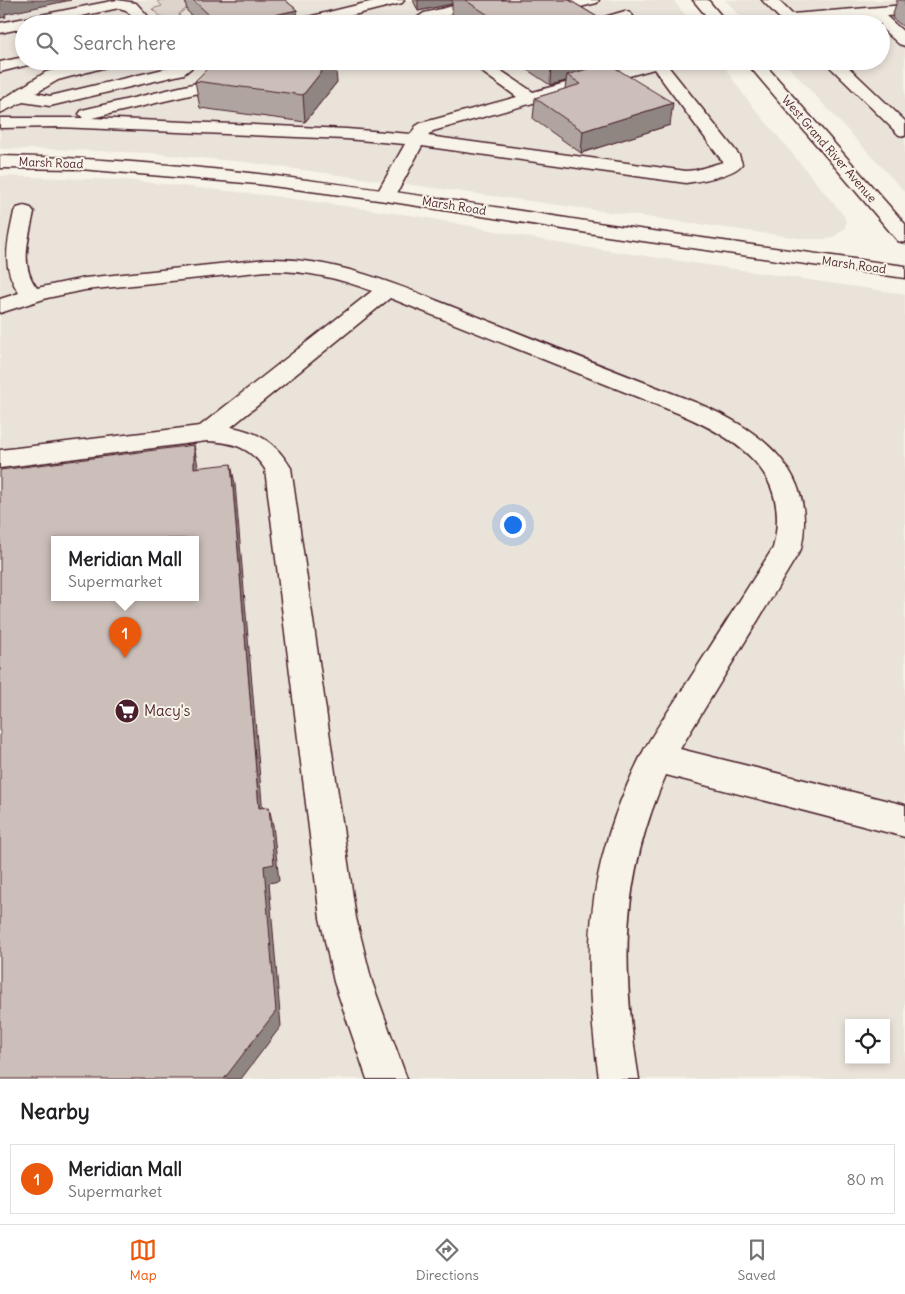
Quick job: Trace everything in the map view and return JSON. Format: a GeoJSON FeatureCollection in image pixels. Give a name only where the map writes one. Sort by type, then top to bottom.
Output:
{"type":"FeatureCollection","features":[{"type":"Feature","properties":{"kind":"main road"},"geometry":{"type":"LineString","coordinates":[[338,15],[397,0]]}},
{"type":"Feature","properties":{"kind":"main road"},"geometry":{"type":"LineString","coordinates":[[433,15],[497,0]]}},
{"type":"Feature","properties":{"kind":"main road"},"geometry":{"type":"LineString","coordinates":[[572,5],[592,0]]}},
{"type":"Feature","properties":{"kind":"main road"},"geometry":{"type":"LineString","coordinates":[[700,0],[713,15]]}},
{"type":"Feature","properties":{"kind":"main road"},"geometry":{"type":"LineString","coordinates":[[769,0],[785,15]]}},
{"type":"Feature","properties":{"kind":"main road"},"geometry":{"type":"LineString","coordinates":[[64,15],[119,4],[131,6],[140,15]]}},
{"type":"Feature","properties":{"kind":"main road"},"geometry":{"type":"LineString","coordinates":[[846,15],[905,10]]}},
{"type":"Feature","properties":{"kind":"main road"},"geometry":{"type":"LineString","coordinates":[[292,11],[297,15]]}},
{"type":"Feature","properties":{"kind":"main road"},"geometry":{"type":"LineString","coordinates":[[0,28],[15,25]]}},
{"type":"Feature","properties":{"kind":"main road"},"geometry":{"type":"LineString","coordinates":[[890,32],[900,43]]}},
{"type":"Feature","properties":{"kind":"main road"},"geometry":{"type":"LineString","coordinates":[[0,67],[15,64]]}},
{"type":"Feature","properties":{"kind":"main road"},"geometry":{"type":"LineString","coordinates":[[0,108],[52,76],[76,70]]}},
{"type":"Feature","properties":{"kind":"main road"},"geometry":{"type":"LineString","coordinates":[[20,96],[43,101],[53,100],[180,70]]}},
{"type":"Feature","properties":{"kind":"main road"},"geometry":{"type":"LineString","coordinates":[[489,70],[530,98]]}},
{"type":"Feature","properties":{"kind":"main road"},"geometry":{"type":"LineString","coordinates":[[386,195],[422,130],[430,126],[630,70]]}},
{"type":"Feature","properties":{"kind":"main road"},"geometry":{"type":"LineString","coordinates":[[0,123],[58,122],[346,134],[417,140],[686,177],[698,176],[731,166],[733,164],[732,159],[665,70]]}},
{"type":"Feature","properties":{"kind":"main road","name":"West Grand River Avenue"},"geometry":{"type":"LineString","coordinates":[[762,70],[905,237]]}},
{"type":"Feature","properties":{"kind":"main road"},"geometry":{"type":"LineString","coordinates":[[841,70],[905,131]]}},
{"type":"Feature","properties":{"kind":"main road"},"geometry":{"type":"LineString","coordinates":[[58,122],[251,76]]}},
{"type":"Feature","properties":{"kind":"main road","name":"Marsh Road"},"geometry":{"type":"LineString","coordinates":[[0,162],[80,163],[257,178],[386,195],[607,230],[905,272]]}},
{"type":"Feature","properties":{"kind":"main road"},"geometry":{"type":"LineString","coordinates":[[24,212],[7,266],[32,295]]}},
{"type":"Feature","properties":{"kind":"main road"},"geometry":{"type":"LineString","coordinates":[[0,306],[32,295],[85,284],[290,264],[335,272],[387,289],[718,422],[746,439],[774,466],[784,484],[793,522],[787,549],[657,758],[643,786],[620,850],[608,926],[607,968],[611,1032],[619,1079]]}},
{"type":"Feature","properties":{"kind":"main road"},"geometry":{"type":"LineString","coordinates":[[207,433],[387,289]]}},
{"type":"Feature","properties":{"kind":"main road"},"geometry":{"type":"LineString","coordinates":[[0,459],[207,433],[225,434],[255,442],[264,448],[278,468],[338,918],[353,982],[387,1079]]}},
{"type":"Feature","properties":{"kind":"main road"},"geometry":{"type":"LineString","coordinates":[[657,758],[905,821]]}},
{"type":"Feature","properties":{"kind":"shaded area"},"geometry":{"type":"Polygon","coordinates":[[[0,0],[673,0],[686,15],[15,15],[15,70],[726,70],[746,98],[844,216],[846,222],[845,228],[835,236],[826,239],[806,239],[244,162],[148,153],[0,149],[0,0]]]}},
{"type":"Feature","properties":{"kind":"shaded area"},"geometry":{"type":"Polygon","coordinates":[[[157,0],[223,0],[187,8],[179,15],[159,15],[152,9],[162,6],[157,0]]]}},
{"type":"Feature","properties":{"kind":"shaded area"},"geometry":{"type":"Polygon","coordinates":[[[725,0],[905,0],[905,192],[791,70],[890,70],[890,15],[739,15],[725,0]]]}},
{"type":"Feature","properties":{"kind":"shaded area"},"geometry":{"type":"Polygon","coordinates":[[[0,176],[125,180],[273,196],[423,217],[564,244],[905,294],[905,1079],[0,1079],[0,176]]]}},
{"type":"Feature","properties":{"kind":"building"},"geometry":{"type":"Polygon","coordinates":[[[193,0],[285,0],[297,10],[274,15],[209,15],[193,0]]]}},
{"type":"Feature","properties":{"kind":"building"},"geometry":{"type":"Polygon","coordinates":[[[465,0],[569,0],[594,15],[488,15],[465,0]]]}},
{"type":"Feature","properties":{"kind":"building"},"geometry":{"type":"Polygon","coordinates":[[[206,70],[323,70],[303,95],[195,81],[206,70]]]}},
{"type":"Feature","properties":{"kind":"building"},"geometry":{"type":"Polygon","coordinates":[[[584,70],[619,70],[673,103],[583,131],[535,98],[581,84],[567,75],[584,70]]]}},
{"type":"Feature","properties":{"kind":"building","name":"Macy's"},"geometry":{"type":"Polygon","coordinates":[[[194,445],[194,468],[231,464],[259,808],[269,807],[274,864],[264,866],[276,1011],[224,1079],[0,1079],[0,470],[194,445]]]}},
{"type":"Feature","properties":{"kind":"place","name":"Meridian Mall"},"geometry":{"type":"Point","coordinates":[125,658]}},
{"type":"Feature","properties":{"kind":"place","name":"Macy's"},"geometry":{"type":"Point","coordinates":[127,711]}}]}
